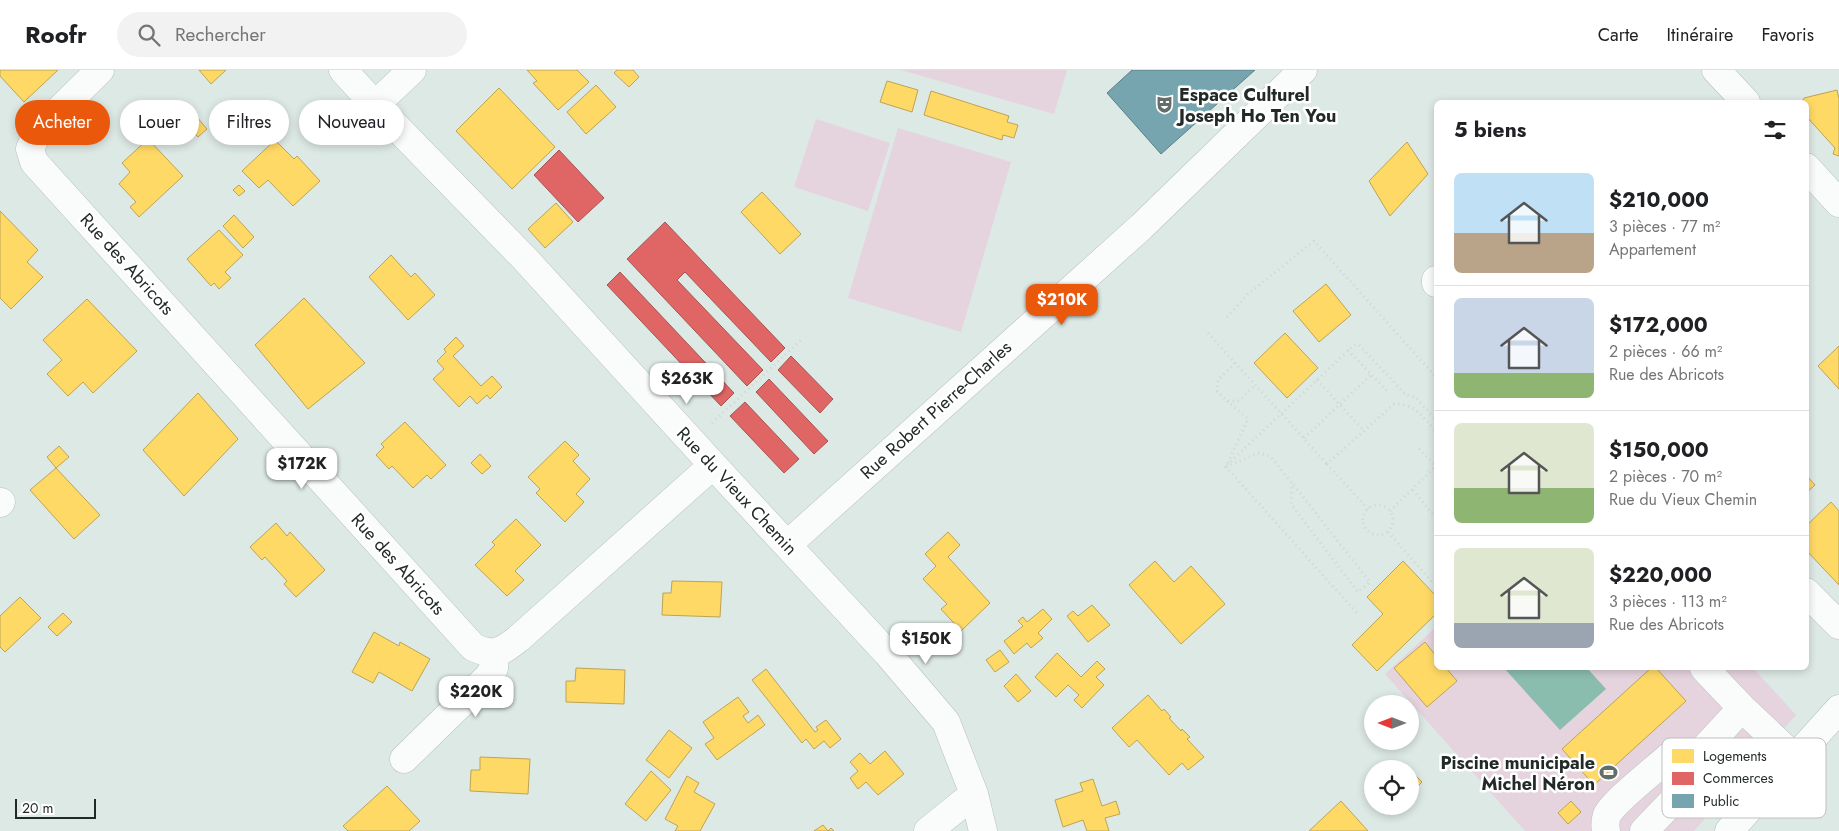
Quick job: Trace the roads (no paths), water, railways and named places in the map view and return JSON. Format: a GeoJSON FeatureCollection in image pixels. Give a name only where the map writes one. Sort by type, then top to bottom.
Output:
{"type":"FeatureCollection","features":[{"type":"Feature","properties":{"kind":"street","name":"Rue des Abricots"},"geometry":{"type":"LineString","coordinates":[[100,70],[38,130],[30,149],[34,162],[473,647],[485,653],[495,653]]}},
{"type":"Feature","properties":{"kind":"street","name":"Rue du Vieux Chemin"},"geometry":{"type":"LineString","coordinates":[[343,70],[370,100]]}},
{"type":"Feature","properties":{"kind":"street"},"geometry":{"type":"LineString","coordinates":[[380,100],[412,70]]}},
{"type":"Feature","properties":{"kind":"street","name":"Rue Robert Pierre-Charles"},"geometry":{"type":"LineString","coordinates":[[787,546],[1141,226],[1303,70]]}},
{"type":"Feature","properties":{"kind":"street"},"geometry":{"type":"LineString","coordinates":[[1716,70],[1744,100]]}},
{"type":"Feature","properties":{"kind":"street","name":"Rue du Vieux Chemin"},"geometry":{"type":"LineString","coordinates":[[404,135],[526,260],[888,654],[946,722],[974,794],[983,831]]}},
{"type":"Feature","properties":{"kind":"street"},"geometry":{"type":"LineString","coordinates":[[1809,170],[1839,203]]}},
{"type":"Feature","properties":{"kind":"street"},"geometry":{"type":"LineString","coordinates":[[404,758],[488,678],[494,668],[495,653],[505,649],[518,639],[713,465]]}},
{"type":"Feature","properties":{"kind":"street"},"geometry":{"type":"LineString","coordinates":[[1809,595],[1839,625]]}},
{"type":"Feature","properties":{"kind":"street"},"geometry":{"type":"LineString","coordinates":[[1706,670],[1774,738]]}},
{"type":"Feature","properties":{"kind":"street"},"geometry":{"type":"LineString","coordinates":[[1714,738],[1742,708]]}},
{"type":"Feature","properties":{"kind":"street"},"geometry":{"type":"LineString","coordinates":[[1813,738],[1839,708]]}},
{"type":"Feature","properties":{"kind":"street"},"geometry":{"type":"LineString","coordinates":[[1606,831],[1607,815],[1615,804],[1662,763]]}},
{"type":"Feature","properties":{"kind":"street"},"geometry":{"type":"LineString","coordinates":[[928,831],[974,794]]}},
{"type":"Feature","properties":{"kind":"street"},"geometry":{"type":"LineString","coordinates":[[1644,831],[1662,812]]}},
{"type":"Feature","properties":{"kind":"street"},"geometry":{"type":"LineString","coordinates":[[1730,831],[1742,818]]}},
{"type":"Feature","properties":{"kind":"place","name":"Espace Culturel Joseph Ho Ten You"},"geometry":{"type":"Point","coordinates":[1165,105]}},
{"type":"Feature","properties":{"kind":"place","name":"Piscine municipale Michel Néron"},"geometry":{"type":"Point","coordinates":[1609,773]}}]}
